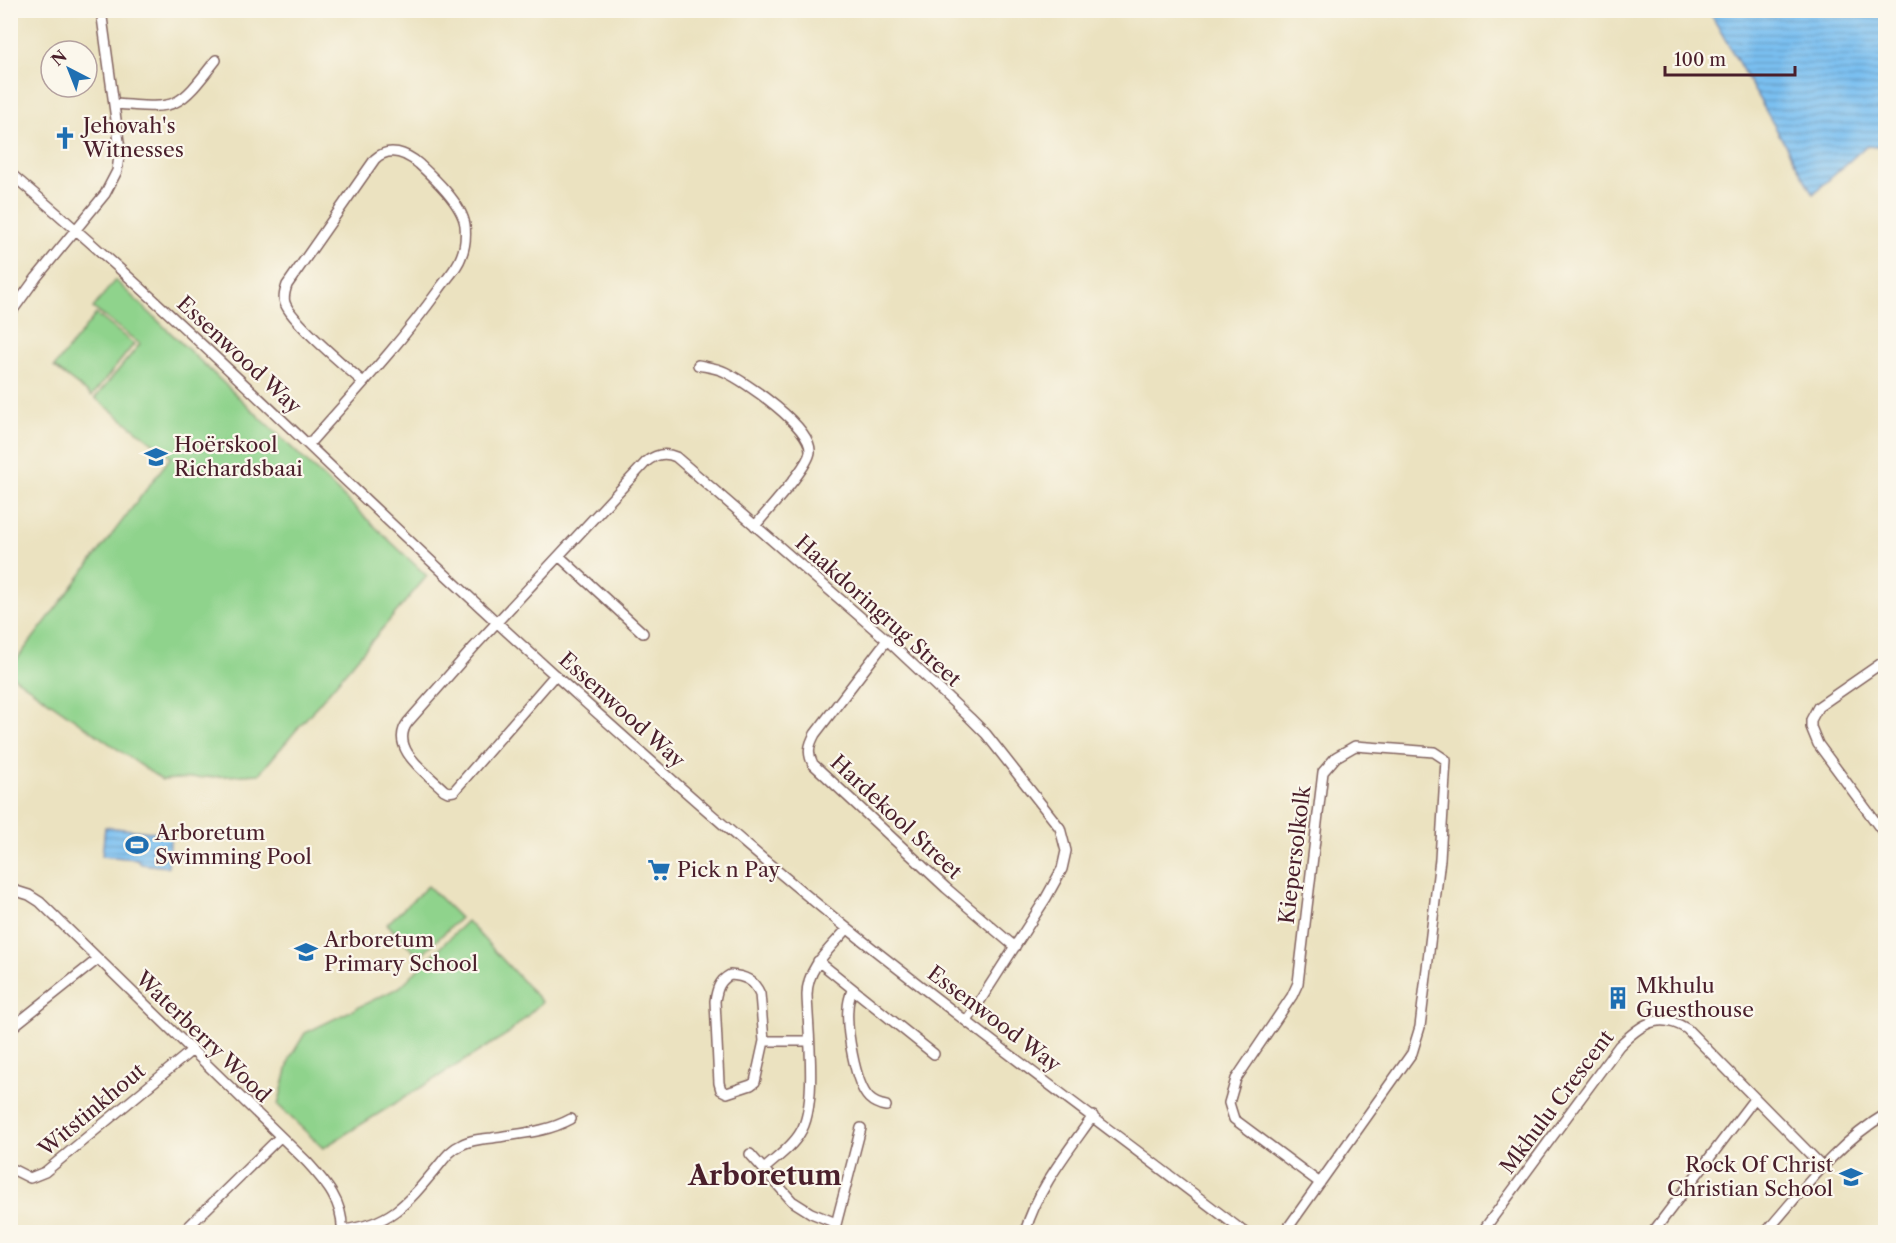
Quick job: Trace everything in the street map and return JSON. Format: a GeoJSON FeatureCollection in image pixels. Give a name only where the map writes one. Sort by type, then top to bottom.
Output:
{"type":"FeatureCollection","features":[{"type":"Feature","properties":{"kind":"street"},"geometry":{"type":"LineString","coordinates":[[10,315],[36,278],[105,194],[117,171],[120,148],[101,10]]}},
{"type":"Feature","properties":{"kind":"street"},"geometry":{"type":"LineString","coordinates":[[115,104],[154,107],[174,105],[189,94],[216,60]]}},
{"type":"Feature","properties":{"kind":"street"},"geometry":{"type":"LineString","coordinates":[[309,444],[415,323],[461,258],[465,236],[464,223],[460,214],[441,185],[411,158],[401,153],[385,152],[375,159],[287,285],[284,294],[284,302],[302,326],[363,382]]}},
{"type":"Feature","properties":{"kind":"street","name":"Essenwood Way"},"geometry":{"type":"LineString","coordinates":[[10,172],[76,228],[555,675],[735,834],[848,929],[1244,1233]]}},
{"type":"Feature","properties":{"kind":"street"},"geometry":{"type":"LineString","coordinates":[[698,365],[722,371],[754,389],[807,438],[810,451],[804,464],[755,526]]}},
{"type":"Feature","properties":{"kind":"street","name":"Haakdoringrug Street"},"geometry":{"type":"LineString","coordinates":[[555,675],[458,789],[452,793],[444,790],[405,751],[402,732],[408,722],[498,621],[646,462],[658,454],[671,455],[681,461],[887,640],[986,734],[1060,828],[1066,851],[1062,868],[1046,898],[967,1021]]}},
{"type":"Feature","properties":{"kind":"street"},"geometry":{"type":"LineString","coordinates":[[560,556],[643,633]]}},
{"type":"Feature","properties":{"kind":"street","name":"Hardekool Street"},"geometry":{"type":"LineString","coordinates":[[887,640],[815,734],[809,757],[813,764],[946,888],[1015,947]]}},
{"type":"Feature","properties":{"kind":"street"},"geometry":{"type":"LineString","coordinates":[[1886,660],[1824,702],[1810,720],[1818,744],[1886,836]]}},
{"type":"Feature","properties":{"kind":"street","name":"Kiepersolkolk"},"geometry":{"type":"LineString","coordinates":[[1285,1233],[1412,1053],[1420,1027],[1440,859],[1446,760],[1434,752],[1355,746],[1336,757],[1323,772],[1298,983],[1292,996],[1236,1079],[1229,1103],[1234,1119],[1320,1183]]}},
{"type":"Feature","properties":{"kind":"street","name":"Waterberry Wood"},"geometry":{"type":"LineString","coordinates":[[10,889],[29,895],[40,902],[318,1175],[333,1193],[341,1212],[342,1231]]}},
{"type":"Feature","properties":{"kind":"street"},"geometry":{"type":"LineString","coordinates":[[764,1169],[802,1131],[809,1111],[811,1094],[807,988],[811,972],[848,929]]}},
{"type":"Feature","properties":{"kind":"street"},"geometry":{"type":"LineString","coordinates":[[10,1029],[98,959]]}},
{"type":"Feature","properties":{"kind":"street"},"geometry":{"type":"LineString","coordinates":[[818,962],[934,1054]]}},
{"type":"Feature","properties":{"kind":"street"},"geometry":{"type":"LineString","coordinates":[[730,975],[748,978],[758,989],[764,1041],[758,1075],[753,1084],[730,1093],[722,1090],[719,1083],[715,1001],[717,989],[724,978],[730,975]]}},
{"type":"Feature","properties":{"kind":"street"},"geometry":{"type":"LineString","coordinates":[[852,990],[848,1022],[859,1077],[870,1100],[886,1106]]}},
{"type":"Feature","properties":{"kind":"street","name":"Mkhulu Crescent"},"geometry":{"type":"LineString","coordinates":[[1482,1233],[1619,1046],[1642,1025],[1654,1021],[1677,1023],[1687,1029],[1823,1167]]}},
{"type":"Feature","properties":{"kind":"street"},"geometry":{"type":"LineString","coordinates":[[764,1041],[808,1041]]}},
{"type":"Feature","properties":{"kind":"street","name":"Witstinkhout"},"geometry":{"type":"LineString","coordinates":[[10,1168],[30,1178],[45,1172],[191,1051]]}},
{"type":"Feature","properties":{"kind":"street"},"geometry":{"type":"LineString","coordinates":[[1653,1233],[1755,1098]]}},
{"type":"Feature","properties":{"kind":"street"},"geometry":{"type":"LineString","coordinates":[[1766,1233],[1852,1137],[1886,1114]]}},
{"type":"Feature","properties":{"kind":"street"},"geometry":{"type":"LineString","coordinates":[[1025,1233],[1042,1189],[1093,1116]]}},
{"type":"Feature","properties":{"kind":"street"},"geometry":{"type":"LineString","coordinates":[[342,1231],[378,1223],[392,1214],[416,1192],[445,1157],[460,1145],[472,1141],[539,1132],[554,1128],[571,1119]]}},
{"type":"Feature","properties":{"kind":"street"},"geometry":{"type":"LineString","coordinates":[[750,1154],[785,1194],[801,1208],[835,1228],[861,1128]]}},
{"type":"Feature","properties":{"kind":"street"},"geometry":{"type":"LineString","coordinates":[[183,1233],[280,1137]]}},
{"type":"Feature","properties":{"kind":"green space","name":"Hoërskool Richardsbaai"},"geometry":{"type":"Polygon","coordinates":[[[115,280],[427,576],[259,774],[162,780],[11,675],[11,667],[171,457],[95,398],[140,344],[93,308],[115,280]]]}},
{"type":"Feature","properties":{"kind":"green space"},"geometry":{"type":"Polygon","coordinates":[[[96,314],[134,344],[92,396],[54,367],[96,314]]]}},
{"type":"Feature","properties":{"kind":"green space"},"geometry":{"type":"Polygon","coordinates":[[[428,886],[460,918],[419,957],[387,924],[428,886]]]}},
{"type":"Feature","properties":{"kind":"green space"},"geometry":{"type":"Polygon","coordinates":[[[467,921],[542,1002],[509,1033],[323,1148],[278,1105],[290,1058],[305,1033],[400,987],[467,921]]]}},
{"type":"Feature","properties":{"kind":"water"},"geometry":{"type":"Polygon","coordinates":[[[1709,11],[1885,11],[1885,148],[1866,146],[1813,194],[1709,11]]]}},
{"type":"Feature","properties":{"kind":"water","name":"Arboretum Swimming Pool"},"geometry":{"type":"Polygon","coordinates":[[[105,827],[171,834],[168,867],[141,864],[137,859],[102,856],[105,827]]]}},
{"type":"Feature","properties":{"kind":"place","name":"Jehovah's Witnesses"},"geometry":{"type":"Point","coordinates":[65,138]}},
{"type":"Feature","properties":{"kind":"place","name":"Hoërskool Richardsbaai"},"geometry":{"type":"Point","coordinates":[156,457]}},
{"type":"Feature","properties":{"kind":"place","name":"Arboretum Swimming Pool"},"geometry":{"type":"Point","coordinates":[137,845]}},
{"type":"Feature","properties":{"kind":"place","name":"Pick n Pay"},"geometry":{"type":"Point","coordinates":[659,870]}},
{"type":"Feature","properties":{"kind":"place","name":"Arboretum Primary School"},"geometry":{"type":"Point","coordinates":[306,952]}},
{"type":"Feature","properties":{"kind":"place","name":"Mkhulu Guesthouse"},"geometry":{"type":"Point","coordinates":[1618,998]}},
{"type":"Feature","properties":{"kind":"place","name":"Rock Of Christ Christian School"},"geometry":{"type":"Point","coordinates":[1851,1177]}},
{"type":"Feature","properties":{"kind":"district","name":"Arboretum"},"geometry":{"type":"Point","coordinates":[765,1176]}}]}
